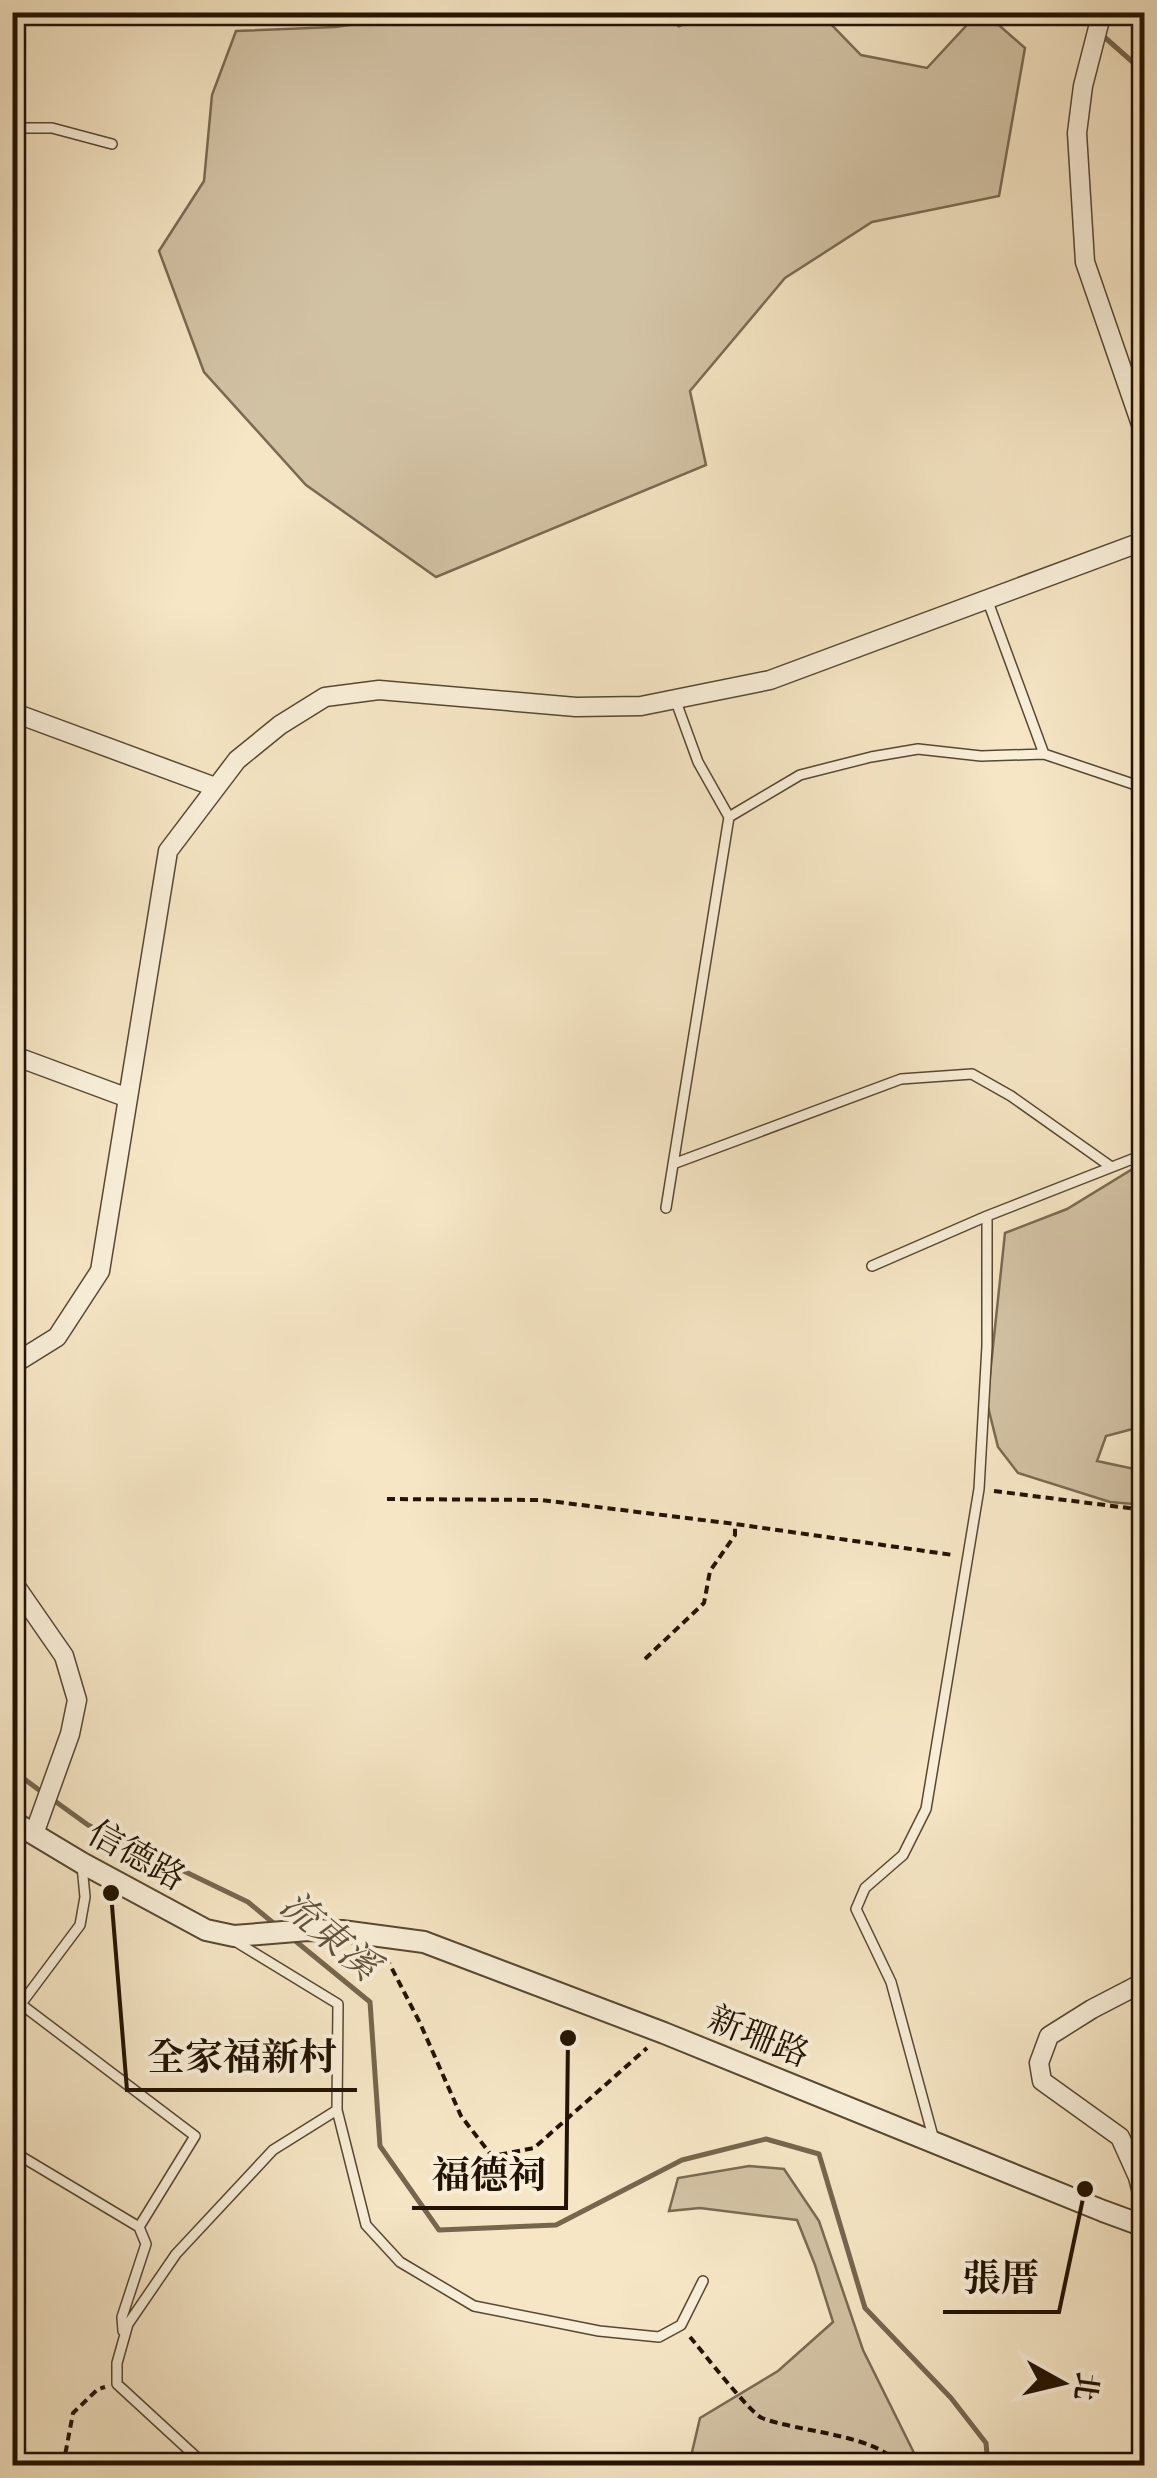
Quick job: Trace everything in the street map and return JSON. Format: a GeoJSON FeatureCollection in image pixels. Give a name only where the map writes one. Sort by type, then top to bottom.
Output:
{"type":"FeatureCollection","features":[{"type":"Feature","properties":{"kind":"street"},"geometry":{"type":"LineString","coordinates":[[1102,12],[1082,86],[1077,133],[1085,262],[1144,433]]}},
{"type":"Feature","properties":{"kind":"street"},"geometry":{"type":"LineString","coordinates":[[12,1365],[57,1336],[100,1271],[168,851],[236,760],[280,725],[325,697],[379,690],[576,707],[641,706],[770,680],[1144,541]]}},
{"type":"Feature","properties":{"kind":"street"},"geometry":{"type":"LineString","coordinates":[[12,712],[214,787]]}},
{"type":"Feature","properties":{"kind":"street"},"geometry":{"type":"LineString","coordinates":[[12,1055],[128,1098]]}},
{"type":"Feature","properties":{"kind":"street"},"geometry":{"type":"LineString","coordinates":[[12,1582],[64,1656],[77,1700],[70,1734],[37,1825]]}},
{"type":"Feature","properties":{"kind":"street","name":"信德路"},"geometry":{"type":"LineString","coordinates":[[12,1821],[37,1825],[82,1863],[206,1930],[228,1935]]}},
{"type":"Feature","properties":{"kind":"street","name":"新珊路"},"geometry":{"type":"LineString","coordinates":[[228,1935],[342,1931],[424,1942],[664,2033],[1144,2226]]}},
{"type":"Feature","properties":{"kind":"street"},"geometry":{"type":"LineString","coordinates":[[1144,1982],[1050,2036],[1039,2063],[1042,2081],[1120,2137],[1144,2201]]}},
{"type":"Feature","properties":{"kind":"lane"},"geometry":{"type":"LineString","coordinates":[[12,128],[52,128],[112,144]]}},
{"type":"Feature","properties":{"kind":"lane"},"geometry":{"type":"LineString","coordinates":[[986,599],[1044,754]]}},
{"type":"Feature","properties":{"kind":"lane"},"geometry":{"type":"LineString","coordinates":[[666,1208],[729,817],[698,762],[676,700]]}},
{"type":"Feature","properties":{"kind":"lane"},"geometry":{"type":"LineString","coordinates":[[729,817],[800,775],[918,749],[981,756],[1044,754],[1133,784],[1144,793]]}},
{"type":"Feature","properties":{"kind":"lane"},"geometry":{"type":"LineString","coordinates":[[673,1164],[900,1079],[972,1074],[1011,1096],[1110,1166]]}},
{"type":"Feature","properties":{"kind":"lane"},"geometry":{"type":"LineString","coordinates":[[872,1266],[1135,1158],[1144,1147]]}},
{"type":"Feature","properties":{"kind":"lane"},"geometry":{"type":"LineString","coordinates":[[935,2142],[891,1982],[856,1910],[865,1888],[903,1855],[926,1808],[979,1490],[987,1346],[987,1216]]}},
{"type":"Feature","properties":{"kind":"lane"},"geometry":{"type":"LineString","coordinates":[[12,2016],[80,1925],[85,1897],[82,1863]]}},
{"type":"Feature","properties":{"kind":"lane"},"geometry":{"type":"LineString","coordinates":[[228,1935],[338,2004],[337,2110],[366,2225],[400,2262],[474,2306],[599,2331],[659,2337],[681,2326],[704,2281]]}},
{"type":"Feature","properties":{"kind":"lane"},"geometry":{"type":"LineString","coordinates":[[22,2004],[195,2136],[140,2227]]}},
{"type":"Feature","properties":{"kind":"lane"},"geometry":{"type":"LineString","coordinates":[[205,2465],[117,2384],[116,2363],[128,2324],[176,2254],[274,2150],[337,2110]]}},
{"type":"Feature","properties":{"kind":"lane"},"geometry":{"type":"LineString","coordinates":[[12,2150],[140,2227],[146,2244],[122,2317],[123,2340]]}},
{"type":"Feature","properties":{"kind":"path"},"geometry":{"type":"LineString","coordinates":[[979,1490],[1144,1510]]}},
{"type":"Feature","properties":{"kind":"path"},"geometry":{"type":"LineString","coordinates":[[387,1499],[541,1500],[968,1557]]}},
{"type":"Feature","properties":{"kind":"path"},"geometry":{"type":"LineString","coordinates":[[645,1659],[704,1603],[710,1571],[735,1535],[735,1524]]}},
{"type":"Feature","properties":{"kind":"path"},"geometry":{"type":"LineString","coordinates":[[374,1935],[420,2022],[461,2116],[492,2156],[534,2148],[664,2033]]}},
{"type":"Feature","properties":{"kind":"path"},"geometry":{"type":"LineString","coordinates":[[681,2326],[758,2417],[864,2442],[897,2460],[900,2466]]}},
{"type":"Feature","properties":{"kind":"path"},"geometry":{"type":"LineString","coordinates":[[62,2466],[73,2413],[98,2389],[117,2384]]}},
{"type":"Feature","properties":{"kind":"path"},"geometry":{"type":"LineString","coordinates":[[291,2466],[313,2454]]}},
{"type":"Feature","properties":{"kind":"shaded area"},"geometry":{"type":"Polygon","coordinates":[[[579,12],[621,22],[675,13],[820,13],[861,55],[927,68],[978,13],[985,13],[1025,48],[999,196],[872,222],[785,278],[690,391],[706,465],[436,577],[306,485],[204,372],[159,251],[204,181],[212,95],[236,31],[335,27],[435,13],[579,12]]]}},
{"type":"Feature","properties":{"kind":"shaded area"},"geometry":{"type":"Polygon","coordinates":[[[1144,1162],[1144,1426],[1106,1436],[1097,1461],[1144,1471],[1144,1505],[1110,1502],[1018,1473],[998,1447],[987,1403],[1005,1233],[1067,1209],[1144,1162]]]}},
{"type":"Feature","properties":{"kind":"shaded area"},"geometry":{"type":"Polygon","coordinates":[[[749,2166],[784,2169],[819,2221],[863,2350],[920,2465],[689,2465],[700,2418],[778,2371],[833,2322],[797,2220],[700,2208],[669,2211],[678,2178],[749,2166]]]}},
{"type":"Feature","properties":{"kind":"waterway"},"geometry":{"type":"LineString","coordinates":[[669,12],[679,25],[709,12]]}},
{"type":"Feature","properties":{"kind":"waterway"},"geometry":{"type":"LineString","coordinates":[[1077,12],[1094,27]]}},
{"type":"Feature","properties":{"kind":"waterway"},"geometry":{"type":"LineString","coordinates":[[1102,35],[1144,72]]}},
{"type":"Feature","properties":{"kind":"waterway","name":"流東溪"},"geometry":{"type":"LineString","coordinates":[[12,1756],[23,1778],[43,1793]]}},
{"type":"Feature","properties":{"kind":"waterway","name":"流東溪"},"geometry":{"type":"LineString","coordinates":[[52,1799],[88,1825],[248,1902],[277,1926]]}},
{"type":"Feature","properties":{"kind":"waterway","name":"流東溪"},"geometry":{"type":"LineString","coordinates":[[293,1939],[370,2002],[380,2146],[439,2230],[556,2225],[682,2160],[766,2139],[819,2154],[865,2308],[951,2398],[986,2443],[988,2466]]}},
{"type":"Feature","properties":{"kind":"place","name":"全家福新村"},"geometry":{"type":"Point","coordinates":[111,1893]}},
{"type":"Feature","properties":{"kind":"place","name":"福德祠"},"geometry":{"type":"Point","coordinates":[568,2038]}},
{"type":"Feature","properties":{"kind":"place","name":"張厝"},"geometry":{"type":"Point","coordinates":[1085,2189]}}]}
